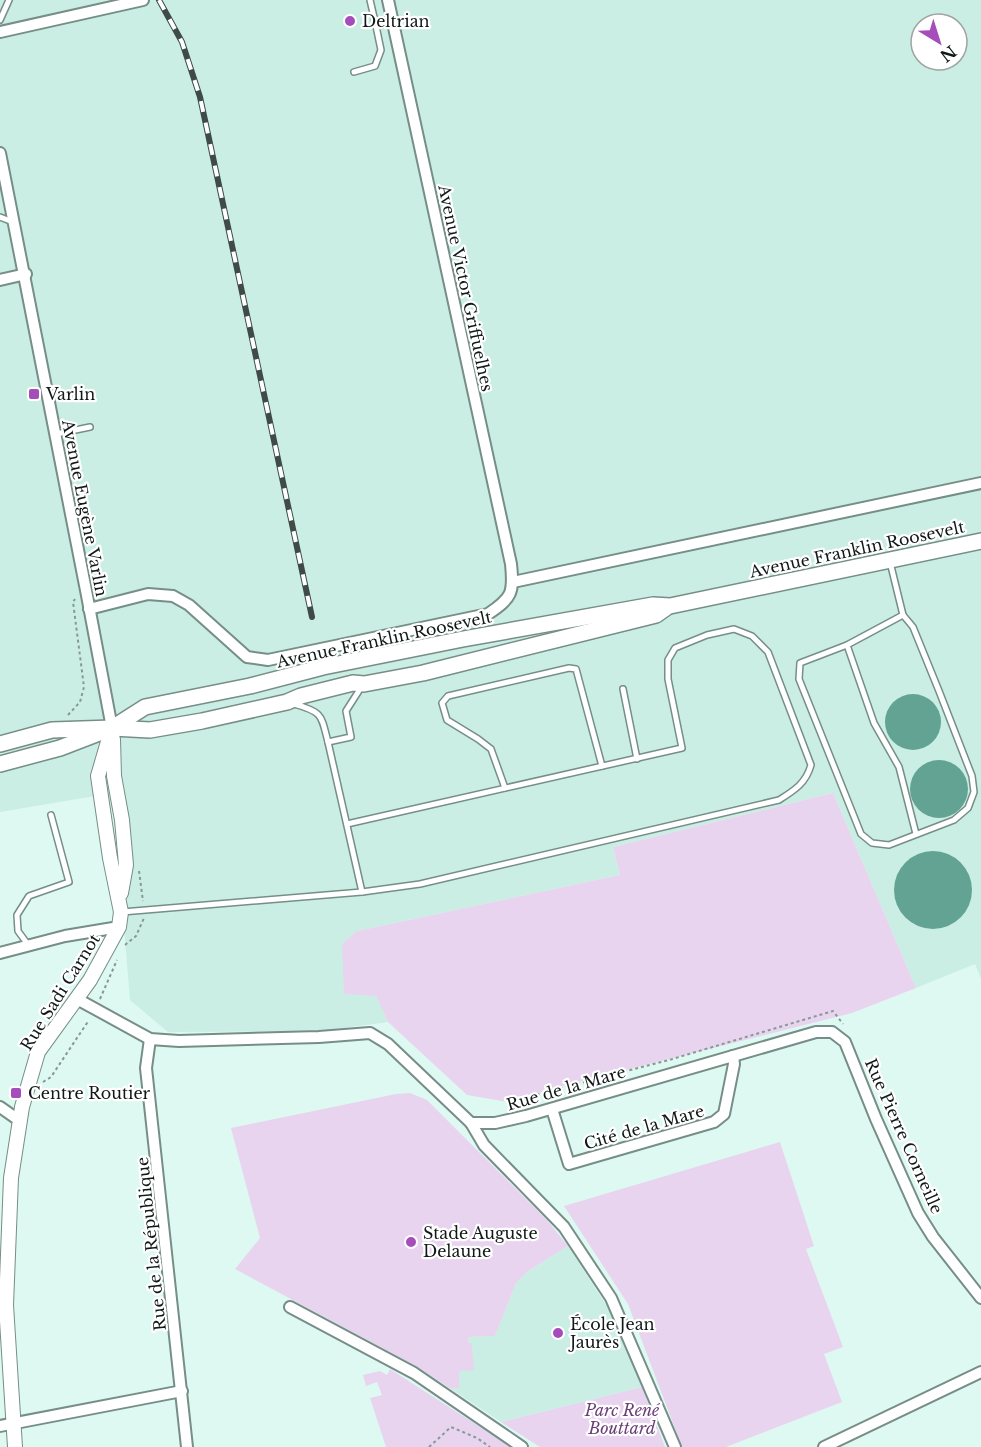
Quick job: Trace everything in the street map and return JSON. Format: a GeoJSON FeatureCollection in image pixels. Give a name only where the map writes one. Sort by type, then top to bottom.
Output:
{"type":"FeatureCollection","features":[{"type":"Feature","properties":{"kind":"main road","name":"Avenue Franklin Roosevelt"},"geometry":{"type":"LineString","coordinates":[[0,764],[60,748],[112,728],[145,708],[250,686],[323,667],[653,605],[670,606],[981,541]]}},
{"type":"Feature","properties":{"kind":"main road","name":"Avenue Franklin Roosevelt"},"geometry":{"type":"LineString","coordinates":[[0,744],[52,730],[112,728],[150,730],[202,721],[287,702],[353,683],[364,684],[423,673],[568,638],[656,615],[670,606]]}},
{"type":"Feature","properties":{"kind":"street"},"geometry":{"type":"LineString","coordinates":[[0,32],[143,0]]}},
{"type":"Feature","properties":{"kind":"street","name":"Avenue Victor Griffuelhes"},"geometry":{"type":"LineString","coordinates":[[388,0],[513,582]]}},
{"type":"Feature","properties":{"kind":"street","name":"Avenue Eugène Varlin"},"geometry":{"type":"LineString","coordinates":[[0,153],[26,274],[112,728]]}},
{"type":"Feature","properties":{"kind":"street"},"geometry":{"type":"LineString","coordinates":[[0,280],[26,274]]}},
{"type":"Feature","properties":{"kind":"street"},"geometry":{"type":"LineString","coordinates":[[89,609],[148,594],[173,596],[189,605],[247,657],[268,660],[488,614],[507,601],[513,582],[981,483]]}},
{"type":"Feature","properties":{"kind":"street","name":"Rue Sadi Carnot"},"geometry":{"type":"LineString","coordinates":[[15,1447],[7,1425],[6,1305],[11,1178],[24,1101],[38,1052],[90,980],[119,927],[120,906],[110,858],[98,776],[112,728]]}},
{"type":"Feature","properties":{"kind":"street"},"geometry":{"type":"LineString","coordinates":[[0,953],[65,936],[119,927]]}},
{"type":"Feature","properties":{"kind":"street"},"geometry":{"type":"LineString","coordinates":[[77,999],[150,1039],[191,1041],[370,1033],[388,1044],[471,1123],[484,1145],[564,1227],[611,1298],[675,1447]]}},
{"type":"Feature","properties":{"kind":"street","name":"Rue de la Mare"},"geometry":{"type":"LineString","coordinates":[[471,1123],[495,1123],[552,1109],[816,1032],[832,1032],[845,1042]]}},
{"type":"Feature","properties":{"kind":"street","name":"Rue de la République"},"geometry":{"type":"LineString","coordinates":[[150,1039],[146,1068],[187,1447]]}},
{"type":"Feature","properties":{"kind":"street","name":"Rue Pierre Corneille"},"geometry":{"type":"LineString","coordinates":[[845,1042],[918,1213],[933,1237],[981,1298]]}},
{"type":"Feature","properties":{"kind":"street","name":"Cité de la Mare"},"geometry":{"type":"LineString","coordinates":[[552,1109],[569,1164],[703,1126],[714,1122],[723,1114],[734,1064],[733,1056]]}},
{"type":"Feature","properties":{"kind":"street"},"geometry":{"type":"LineString","coordinates":[[0,1107],[20,1121]]}},
{"type":"Feature","properties":{"kind":"street"},"geometry":{"type":"LineString","coordinates":[[290,1307],[414,1373],[522,1447]]}},
{"type":"Feature","properties":{"kind":"street"},"geometry":{"type":"LineString","coordinates":[[824,1447],[981,1372]]}},
{"type":"Feature","properties":{"kind":"street"},"geometry":{"type":"LineString","coordinates":[[7,1425],[182,1391]]}},
{"type":"Feature","properties":{"kind":"lane"},"geometry":{"type":"LineString","coordinates":[[0,20],[9,0]]}},
{"type":"Feature","properties":{"kind":"lane"},"geometry":{"type":"LineString","coordinates":[[354,72],[375,66],[381,50],[370,0]]}},
{"type":"Feature","properties":{"kind":"lane"},"geometry":{"type":"LineString","coordinates":[[376,26],[393,23]]}},
{"type":"Feature","properties":{"kind":"lane"},"geometry":{"type":"LineString","coordinates":[[0,217],[15,223]]}},
{"type":"Feature","properties":{"kind":"lane"},"geometry":{"type":"LineString","coordinates":[[55,434],[90,427]]}},
{"type":"Feature","properties":{"kind":"lane"},"geometry":{"type":"LineString","coordinates":[[890,560],[903,615],[913,627],[939,691],[972,776],[974,792],[968,808],[954,820],[890,845],[872,843],[861,834],[799,679],[800,663],[847,645],[903,615]]}},
{"type":"Feature","properties":{"kind":"lane"},"geometry":{"type":"LineString","coordinates":[[120,906],[144,910],[362,892],[420,884],[779,800],[795,790],[807,778],[811,765],[768,652],[752,636],[734,628],[707,635],[675,648],[668,660],[668,679],[682,748],[347,824]]}},
{"type":"Feature","properties":{"kind":"lane"},"geometry":{"type":"LineString","coordinates":[[847,645],[874,723],[899,767],[916,834]]}},
{"type":"Feature","properties":{"kind":"lane"},"geometry":{"type":"LineString","coordinates":[[505,788],[491,749],[447,720],[442,703],[448,696],[568,668],[576,669],[603,766]]}},
{"type":"Feature","properties":{"kind":"lane"},"geometry":{"type":"LineString","coordinates":[[328,742],[351,737],[346,711],[364,684]]}},
{"type":"Feature","properties":{"kind":"lane"},"geometry":{"type":"LineString","coordinates":[[623,689],[637,759]]}},
{"type":"Feature","properties":{"kind":"lane"},"geometry":{"type":"LineString","coordinates":[[287,702],[309,708],[321,717],[362,892]]}},
{"type":"Feature","properties":{"kind":"lane"},"geometry":{"type":"LineString","coordinates":[[29,946],[18,931],[17,915],[28,896],[69,882],[51,815]]}},
{"type":"Feature","properties":{"kind":"path"},"geometry":{"type":"LineString","coordinates":[[68,716],[80,702],[84,687],[73,602],[84,583]]}},
{"type":"Feature","properties":{"kind":"path"},"geometry":{"type":"LineString","coordinates":[[121,948],[136,936],[145,918],[144,910]]}},
{"type":"Feature","properties":{"kind":"path"},"geometry":{"type":"LineString","coordinates":[[38,1085],[51,1077],[95,1010],[118,957]]}},
{"type":"Feature","properties":{"kind":"path"},"geometry":{"type":"LineString","coordinates":[[429,1447],[451,1427],[477,1438],[490,1447]]}},
{"type":"Feature","properties":{"kind":"shaded area"},"geometry":{"type":"Polygon","coordinates":[[[0,0],[981,0],[981,979],[975,964],[916,988],[833,793],[613,847],[620,875],[357,931],[376,996],[388,1022],[321,1031],[168,1032],[130,1000],[113,793],[0,812],[0,0]]]}},
{"type":"Feature","properties":{"kind":"shaded area"},"geometry":{"type":"Polygon","coordinates":[[[908,694],[918,694],[933,702],[939,711],[941,722],[939,733],[933,742],[918,750],[908,750],[897,745],[890,738],[885,727],[885,717],[890,706],[897,699],[908,694]]]}},
{"type":"Feature","properties":{"kind":"shaded area"},"geometry":{"type":"Polygon","coordinates":[[[939,760],[955,765],[963,773],[968,789],[963,805],[955,813],[939,818],[923,813],[915,805],[910,789],[915,773],[923,765],[939,760]]]}},
{"type":"Feature","properties":{"kind":"shaded area"},"geometry":{"type":"Polygon","coordinates":[[[933,851],[948,854],[965,868],[972,890],[969,905],[955,922],[933,929],[918,926],[901,912],[894,890],[897,875],[911,858],[933,851]]]}},
{"type":"Feature","properties":{"kind":"shaded area","name":"École Jean Jaurès"},"geometry":{"type":"Polygon","coordinates":[[[568,1246],[610,1311],[642,1387],[501,1422],[451,1389],[459,1388],[459,1371],[473,1363],[472,1343],[469,1343],[468,1337],[495,1336],[516,1283],[527,1272],[568,1246]]]}},
{"type":"Feature","properties":{"kind":"green space"},"geometry":{"type":"Polygon","coordinates":[[[833,793],[916,988],[852,1013],[562,1086],[508,1102],[467,1095],[388,1022],[376,996],[344,994],[342,944],[357,931],[620,875],[613,847],[833,793]]]}},
{"type":"Feature","properties":{"kind":"green space","name":"Stade Auguste Delaune"},"geometry":{"type":"Polygon","coordinates":[[[410,1093],[427,1100],[546,1219],[568,1246],[527,1272],[516,1283],[495,1336],[468,1337],[469,1343],[472,1343],[474,1370],[459,1371],[459,1388],[451,1389],[416,1366],[235,1269],[260,1238],[231,1128],[410,1093]]]}},
{"type":"Feature","properties":{"kind":"green space"},"geometry":{"type":"Polygon","coordinates":[[[780,1142],[814,1246],[806,1249],[843,1347],[824,1354],[842,1402],[726,1447],[682,1447],[628,1304],[564,1206],[780,1142]]]}},
{"type":"Feature","properties":{"kind":"green space"},"geometry":{"type":"Polygon","coordinates":[[[390,1369],[511,1447],[386,1447],[370,1398],[382,1395],[377,1382],[366,1386],[363,1375],[380,1371],[387,1375],[390,1369]]]}},
{"type":"Feature","properties":{"kind":"green space","name":"Parc René Bouttard"},"geometry":{"type":"Polygon","coordinates":[[[642,1387],[665,1447],[540,1447],[501,1422],[642,1387]]]}},
{"type":"Feature","properties":{"kind":"railway"},"geometry":{"type":"LineString","coordinates":[[159,0],[182,42],[200,97],[312,617]]}},
{"type":"Feature","properties":{"kind":"place","name":"Deltrian"},"geometry":{"type":"Point","coordinates":[350,21]}},
{"type":"Feature","properties":{"kind":"place","name":"Varlin"},"geometry":{"type":"Point","coordinates":[34,394]}},
{"type":"Feature","properties":{"kind":"place","name":"Centre Routier"},"geometry":{"type":"Point","coordinates":[16,1093]}},
{"type":"Feature","properties":{"kind":"place","name":"Stade Auguste Delaune"},"geometry":{"type":"Point","coordinates":[411,1242]}},
{"type":"Feature","properties":{"kind":"place","name":"École Jean Jaurès"},"geometry":{"type":"Point","coordinates":[558,1333]}}]}
